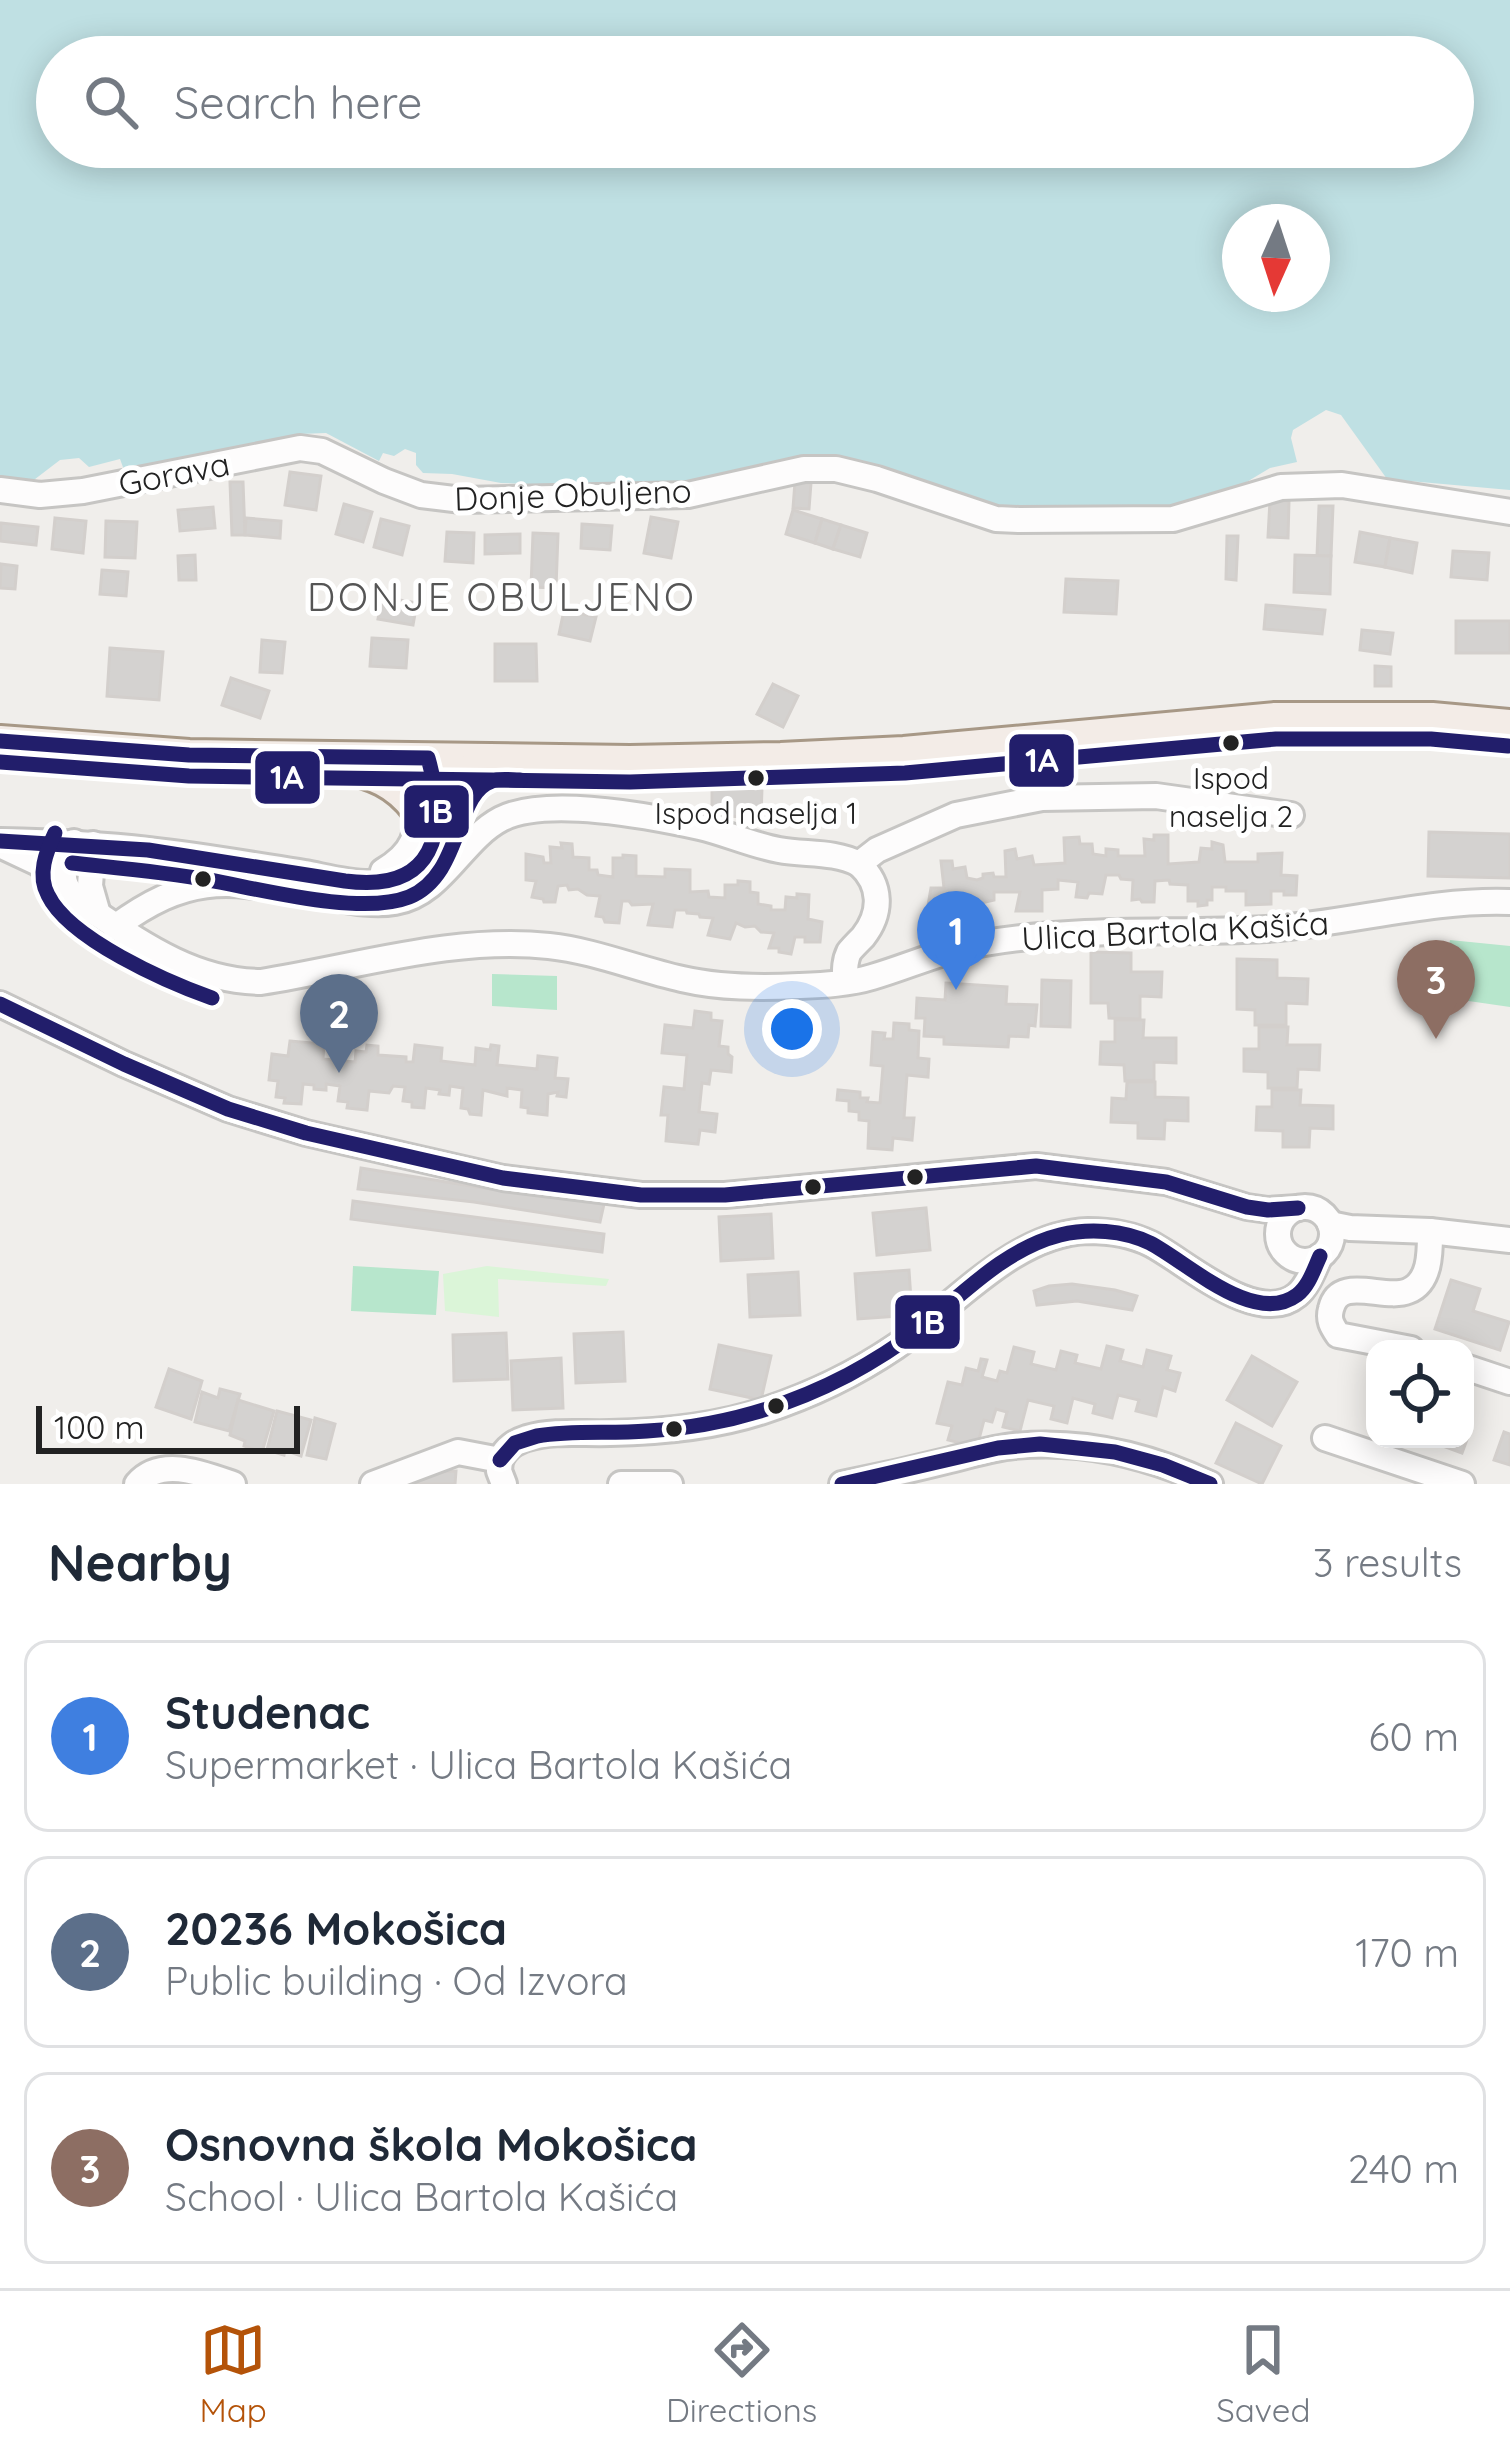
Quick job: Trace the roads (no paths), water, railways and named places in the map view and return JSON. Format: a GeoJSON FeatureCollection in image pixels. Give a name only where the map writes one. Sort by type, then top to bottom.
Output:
{"type":"FeatureCollection","features":[{"type":"Feature","properties":{"kind":"main road"},"geometry":{"type":"LineString","coordinates":[[0,741],[156,754],[631,760],[847,755],[1275,718],[1432,718],[1510,725]]}},
{"type":"Feature","properties":{"kind":"main road"},"geometry":{"type":"LineString","coordinates":[[282,756],[376,776],[406,795],[425,821],[473,766],[488,759]]}},
{"type":"Feature","properties":{"kind":"street","name":"Gorava"},"geometry":{"type":"LineString","coordinates":[[0,490],[40,496],[82,491],[300,448],[322,451],[346,463]]}},
{"type":"Feature","properties":{"kind":"street","name":"Donje Obuljeno"},"geometry":{"type":"LineString","coordinates":[[346,463],[421,495],[462,500],[688,495],[804,469],[836,469],[996,519],[1173,519],[1281,488],[1342,485],[1510,512]]}},
{"type":"Feature","properties":{"kind":"street"},"geometry":{"type":"LineString","coordinates":[[0,843],[83,843],[150,850],[352,881],[384,871],[409,853],[425,821],[418,779],[428,758]]}},
{"type":"Feature","properties":{"kind":"street"},"geometry":{"type":"LineString","coordinates":[[860,864],[877,850],[956,815],[1042,798],[1156,796],[1291,815]]}},
{"type":"Feature","properties":{"kind":"street"},"geometry":{"type":"LineString","coordinates":[[83,843],[90,886],[106,921],[200,884],[233,883],[355,902],[402,901],[419,895],[441,876],[477,835],[522,810],[632,814],[775,849],[847,857],[860,864],[874,882],[877,910],[850,951],[845,982]]}},
{"type":"Feature","properties":{"kind":"street","name":"Ulica Bartola Kašića"},"geometry":{"type":"LineString","coordinates":[[0,843],[38,863],[82,904],[176,963],[238,981],[261,982],[451,947],[500,943],[576,950],[684,980],[736,988],[845,982],[992,941],[1082,932],[1264,929],[1455,902],[1510,902]]}},
{"type":"Feature","properties":{"kind":"street"},"geometry":{"type":"LineString","coordinates":[[68,890],[64,866],[83,843]]}},
{"type":"Feature","properties":{"kind":"street"},"geometry":{"type":"LineString","coordinates":[[0,1004],[228,1109],[306,1133],[503,1178],[641,1195],[724,1195],[1036,1166],[1166,1182],[1247,1208],[1313,1208],[1326,1217],[1325,1243],[1305,1286],[1283,1303],[1249,1301],[1132,1236],[1065,1234],[1018,1252],[890,1350],[836,1381],[760,1412],[670,1430],[532,1436],[503,1452],[502,1472],[458,1452],[374,1484]]}},
{"type":"Feature","properties":{"kind":"street"},"geometry":{"type":"LineString","coordinates":[[1247,1208],[1303,1261],[1325,1243],[1364,1229],[1510,1240]]}},
{"type":"Feature","properties":{"kind":"street"},"geometry":{"type":"LineString","coordinates":[[1249,1301],[1270,1296],[1286,1274],[1280,1222],[1298,1208]]}},
{"type":"Feature","properties":{"kind":"street"},"geometry":{"type":"LineString","coordinates":[[1366,1341],[1338,1336],[1330,1324],[1335,1298],[1346,1291],[1408,1291],[1422,1280],[1430,1258],[1430,1231]]}},
{"type":"Feature","properties":{"kind":"street"},"geometry":{"type":"LineString","coordinates":[[1474,1370],[1510,1382]]}},
{"type":"Feature","properties":{"kind":"street"},"geometry":{"type":"LineString","coordinates":[[1325,1438],[1462,1484]]}},
{"type":"Feature","properties":{"kind":"street"},"geometry":{"type":"LineString","coordinates":[[842,1484],[1013,1446],[1066,1445],[1140,1455],[1210,1484]]}},
{"type":"Feature","properties":{"kind":"street"},"geometry":{"type":"LineString","coordinates":[[137,1484],[145,1475],[162,1469],[185,1470],[233,1484]]}},
{"type":"Feature","properties":{"kind":"street"},"geometry":{"type":"LineString","coordinates":[[621,1484],[670,1484]]}},
{"type":"Feature","properties":{"kind":"water"},"geometry":{"type":"Polygon","coordinates":[[[0,0],[1510,0],[1510,490],[1387,479],[1341,415],[1326,410],[1293,430],[1297,462],[1270,468],[1215,501],[1179,510],[977,509],[877,474],[685,489],[501,483],[423,473],[416,465],[416,453],[405,449],[394,456],[383,453],[379,461],[326,433],[300,434],[124,470],[120,459],[89,467],[79,458],[60,460],[26,486],[0,480],[0,0]]]}},
{"type":"Feature","properties":{"kind":"place","name":"Ispod naselja 2"},"geometry":{"type":"Point","coordinates":[1231,743]}},
{"type":"Feature","properties":{"kind":"place","name":"Ispod naselja 1"},"geometry":{"type":"Point","coordinates":[756,778]}},
{"type":"Feature","properties":{"kind":"place","name":"Studenac"},"geometry":{"type":"Point","coordinates":[956,990]}},
{"type":"Feature","properties":{"kind":"place","name":"Osnovna škola Mokošica"},"geometry":{"type":"Point","coordinates":[1436,1039]}},
{"type":"Feature","properties":{"kind":"place","name":"20236 Mokošica"},"geometry":{"type":"Point","coordinates":[339,1073]}},
{"type":"Feature","properties":{"kind":"district","name":"DONJE OBULJENO"},"geometry":{"type":"Point","coordinates":[502,596]}}]}
